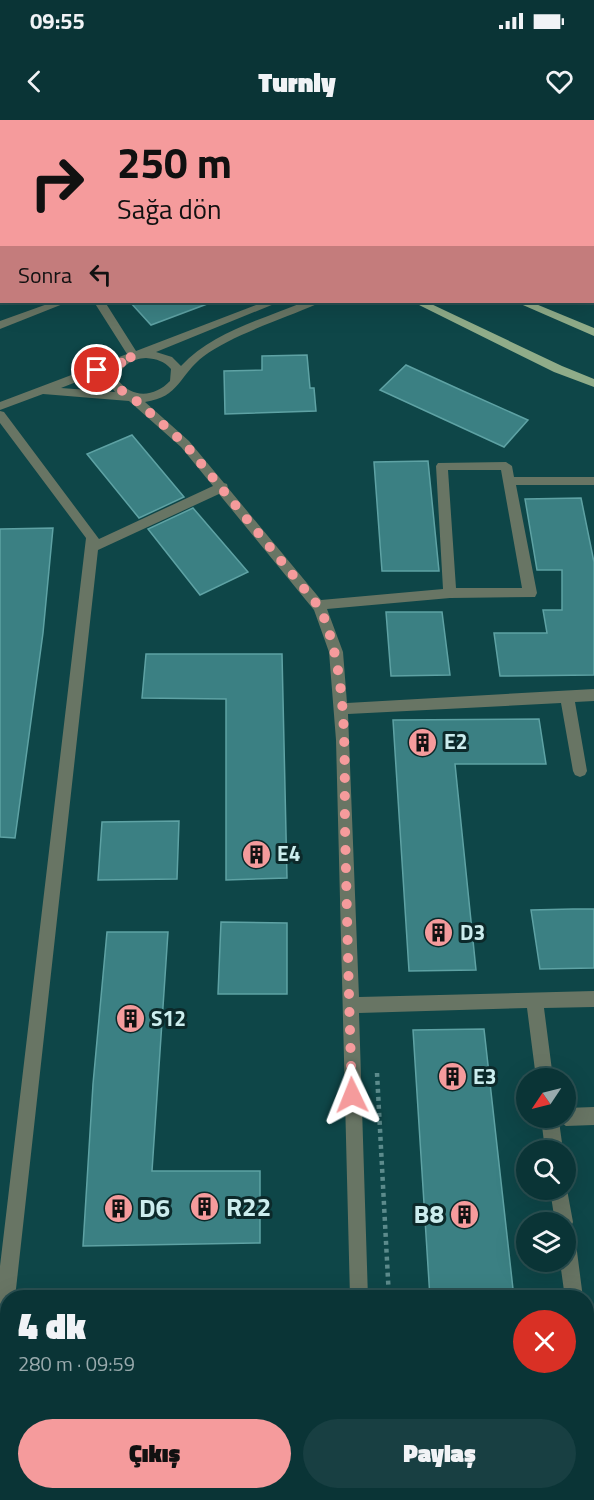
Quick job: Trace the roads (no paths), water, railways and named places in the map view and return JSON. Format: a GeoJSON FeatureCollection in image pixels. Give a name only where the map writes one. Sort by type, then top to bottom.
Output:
{"type":"FeatureCollection","features":[{"type":"Feature","properties":{"kind":"main road"},"geometry":{"type":"LineString","coordinates":[[421,303],[558,369],[594,383]]}},
{"type":"Feature","properties":{"kind":"main road"},"geometry":{"type":"LineString","coordinates":[[524,303],[594,332]]}},
{"type":"Feature","properties":{"kind":"street"},"geometry":{"type":"LineString","coordinates":[[0,325],[59,303]]}},
{"type":"Feature","properties":{"kind":"street"},"geometry":{"type":"LineString","coordinates":[[101,303],[134,356]]}},
{"type":"Feature","properties":{"kind":"street"},"geometry":{"type":"LineString","coordinates":[[0,406],[270,303]]}},
{"type":"Feature","properties":{"kind":"street"},"geometry":{"type":"LineString","coordinates":[[178,375],[199,354],[220,341],[311,303]]}},
{"type":"Feature","properties":{"kind":"street"},"geometry":{"type":"LineString","coordinates":[[40,390],[132,397],[153,397],[163,393],[177,382],[178,375],[172,362],[165,357],[145,354],[134,356],[117,365],[112,380],[116,387],[132,397],[185,444],[223,487],[318,605],[330,629],[336,651],[341,709],[359,1290]]}},
{"type":"Feature","properties":{"kind":"street"},"geometry":{"type":"LineString","coordinates":[[0,415],[93,537],[7,1290]]}},
{"type":"Feature","properties":{"kind":"street"},"geometry":{"type":"LineString","coordinates":[[318,605],[450,593],[530,592],[506,466],[442,465],[450,593]]}},
{"type":"Feature","properties":{"kind":"street"},"geometry":{"type":"LineString","coordinates":[[509,481],[594,481]]}},
{"type":"Feature","properties":{"kind":"street"},"geometry":{"type":"LineString","coordinates":[[92,548],[223,487]]}},
{"type":"Feature","properties":{"kind":"street"},"geometry":{"type":"LineString","coordinates":[[341,709],[594,695]]}},
{"type":"Feature","properties":{"kind":"street"},"geometry":{"type":"LineString","coordinates":[[567,696],[580,771]]}},
{"type":"Feature","properties":{"kind":"street"},"geometry":{"type":"LineString","coordinates":[[534,999],[544,1068]]}},
{"type":"Feature","properties":{"kind":"street"},"geometry":{"type":"LineString","coordinates":[[349,1005],[594,999]]}},
{"type":"Feature","properties":{"kind":"street"},"geometry":{"type":"LineString","coordinates":[[576,1117],[594,1116]]}},
{"type":"Feature","properties":{"kind":"street"},"geometry":{"type":"LineString","coordinates":[[571,1272],[573,1290]]}},
{"type":"Feature","properties":{"kind":"place","name":"E2"},"geometry":{"type":"Point","coordinates":[423,742]}},
{"type":"Feature","properties":{"kind":"place","name":"E4"},"geometry":{"type":"Point","coordinates":[256,854]}},
{"type":"Feature","properties":{"kind":"place","name":"D3"},"geometry":{"type":"Point","coordinates":[439,933]}},
{"type":"Feature","properties":{"kind":"place","name":"S12"},"geometry":{"type":"Point","coordinates":[130,1019]}},
{"type":"Feature","properties":{"kind":"place","name":"E3"},"geometry":{"type":"Point","coordinates":[452,1077]}},
{"type":"Feature","properties":{"kind":"place","name":"R22"},"geometry":{"type":"Point","coordinates":[205,1207]}},
{"type":"Feature","properties":{"kind":"place","name":"D6"},"geometry":{"type":"Point","coordinates":[118,1208]}},
{"type":"Feature","properties":{"kind":"place","name":"B8"},"geometry":{"type":"Point","coordinates":[465,1214]}}]}
